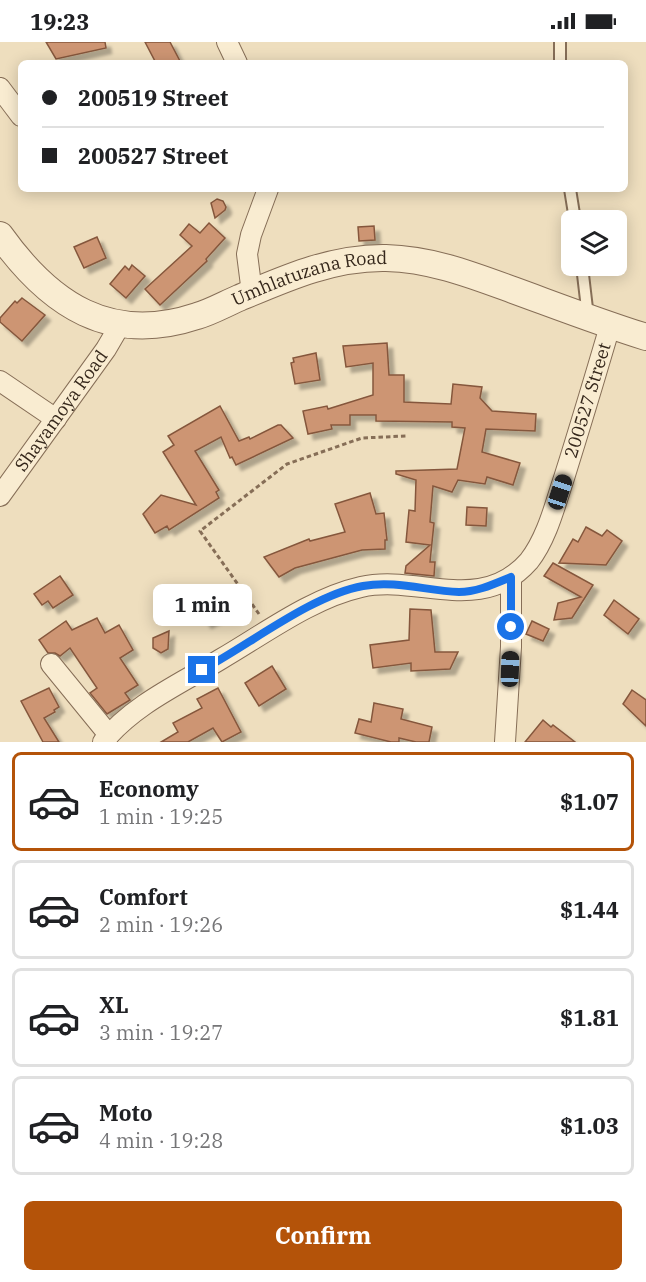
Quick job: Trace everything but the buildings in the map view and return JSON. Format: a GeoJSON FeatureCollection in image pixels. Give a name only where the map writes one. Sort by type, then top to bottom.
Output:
{"type":"FeatureCollection","features":[{"type":"Feature","properties":{"kind":"street"},"geometry":{"type":"LineString","coordinates":[[227,42],[236,60]]}},
{"type":"Feature","properties":{"kind":"street"},"geometry":{"type":"LineString","coordinates":[[0,88],[18,112]]}},
{"type":"Feature","properties":{"kind":"street"},"geometry":{"type":"LineString","coordinates":[[252,293],[247,254],[251,235],[267,192]]}},
{"type":"Feature","properties":{"kind":"street","name":"Umhlatuzana Road"},"geometry":{"type":"LineString","coordinates":[[0,235],[27,268],[59,298],[90,316],[120,325],[153,325],[198,316],[293,275],[354,259],[408,260],[427,262],[472,275],[646,337]]}},
{"type":"Feature","properties":{"kind":"street","name":"200527 Street"},"geometry":{"type":"LineString","coordinates":[[106,738],[159,694],[328,597],[364,586],[389,584],[459,592],[483,588],[511,577],[536,551],[550,519],[599,322]]}},
{"type":"Feature","properties":{"kind":"street","name":"Shayamoya Road"},"geometry":{"type":"LineString","coordinates":[[0,496],[120,325]]}},
{"type":"Feature","properties":{"kind":"street"},"geometry":{"type":"LineString","coordinates":[[0,381],[56,419]]}},
{"type":"Feature","properties":{"kind":"street"},"geometry":{"type":"LineString","coordinates":[[505,742],[511,647],[511,577]]}},
{"type":"Feature","properties":{"kind":"street"},"geometry":{"type":"LineString","coordinates":[[51,664],[106,738]]}},
{"type":"Feature","properties":{"kind":"lane"},"geometry":{"type":"LineString","coordinates":[[560,42],[560,60]]}},
{"type":"Feature","properties":{"kind":"lane"},"geometry":{"type":"LineString","coordinates":[[570,192],[573,210]]}},
{"type":"Feature","properties":{"kind":"lane"},"geometry":{"type":"LineString","coordinates":[[585,276],[599,322]]}},
{"type":"Feature","properties":{"kind":"path"},"geometry":{"type":"LineString","coordinates":[[270,630],[200,531],[287,464],[362,438],[406,436]]}},
{"type":"Feature","properties":{"kind":"route"},"geometry":{"type":"LineString","coordinates":[[202,670],[328,597],[364,586],[389,584],[459,592],[483,588],[511,577],[511,627]]}}]}
